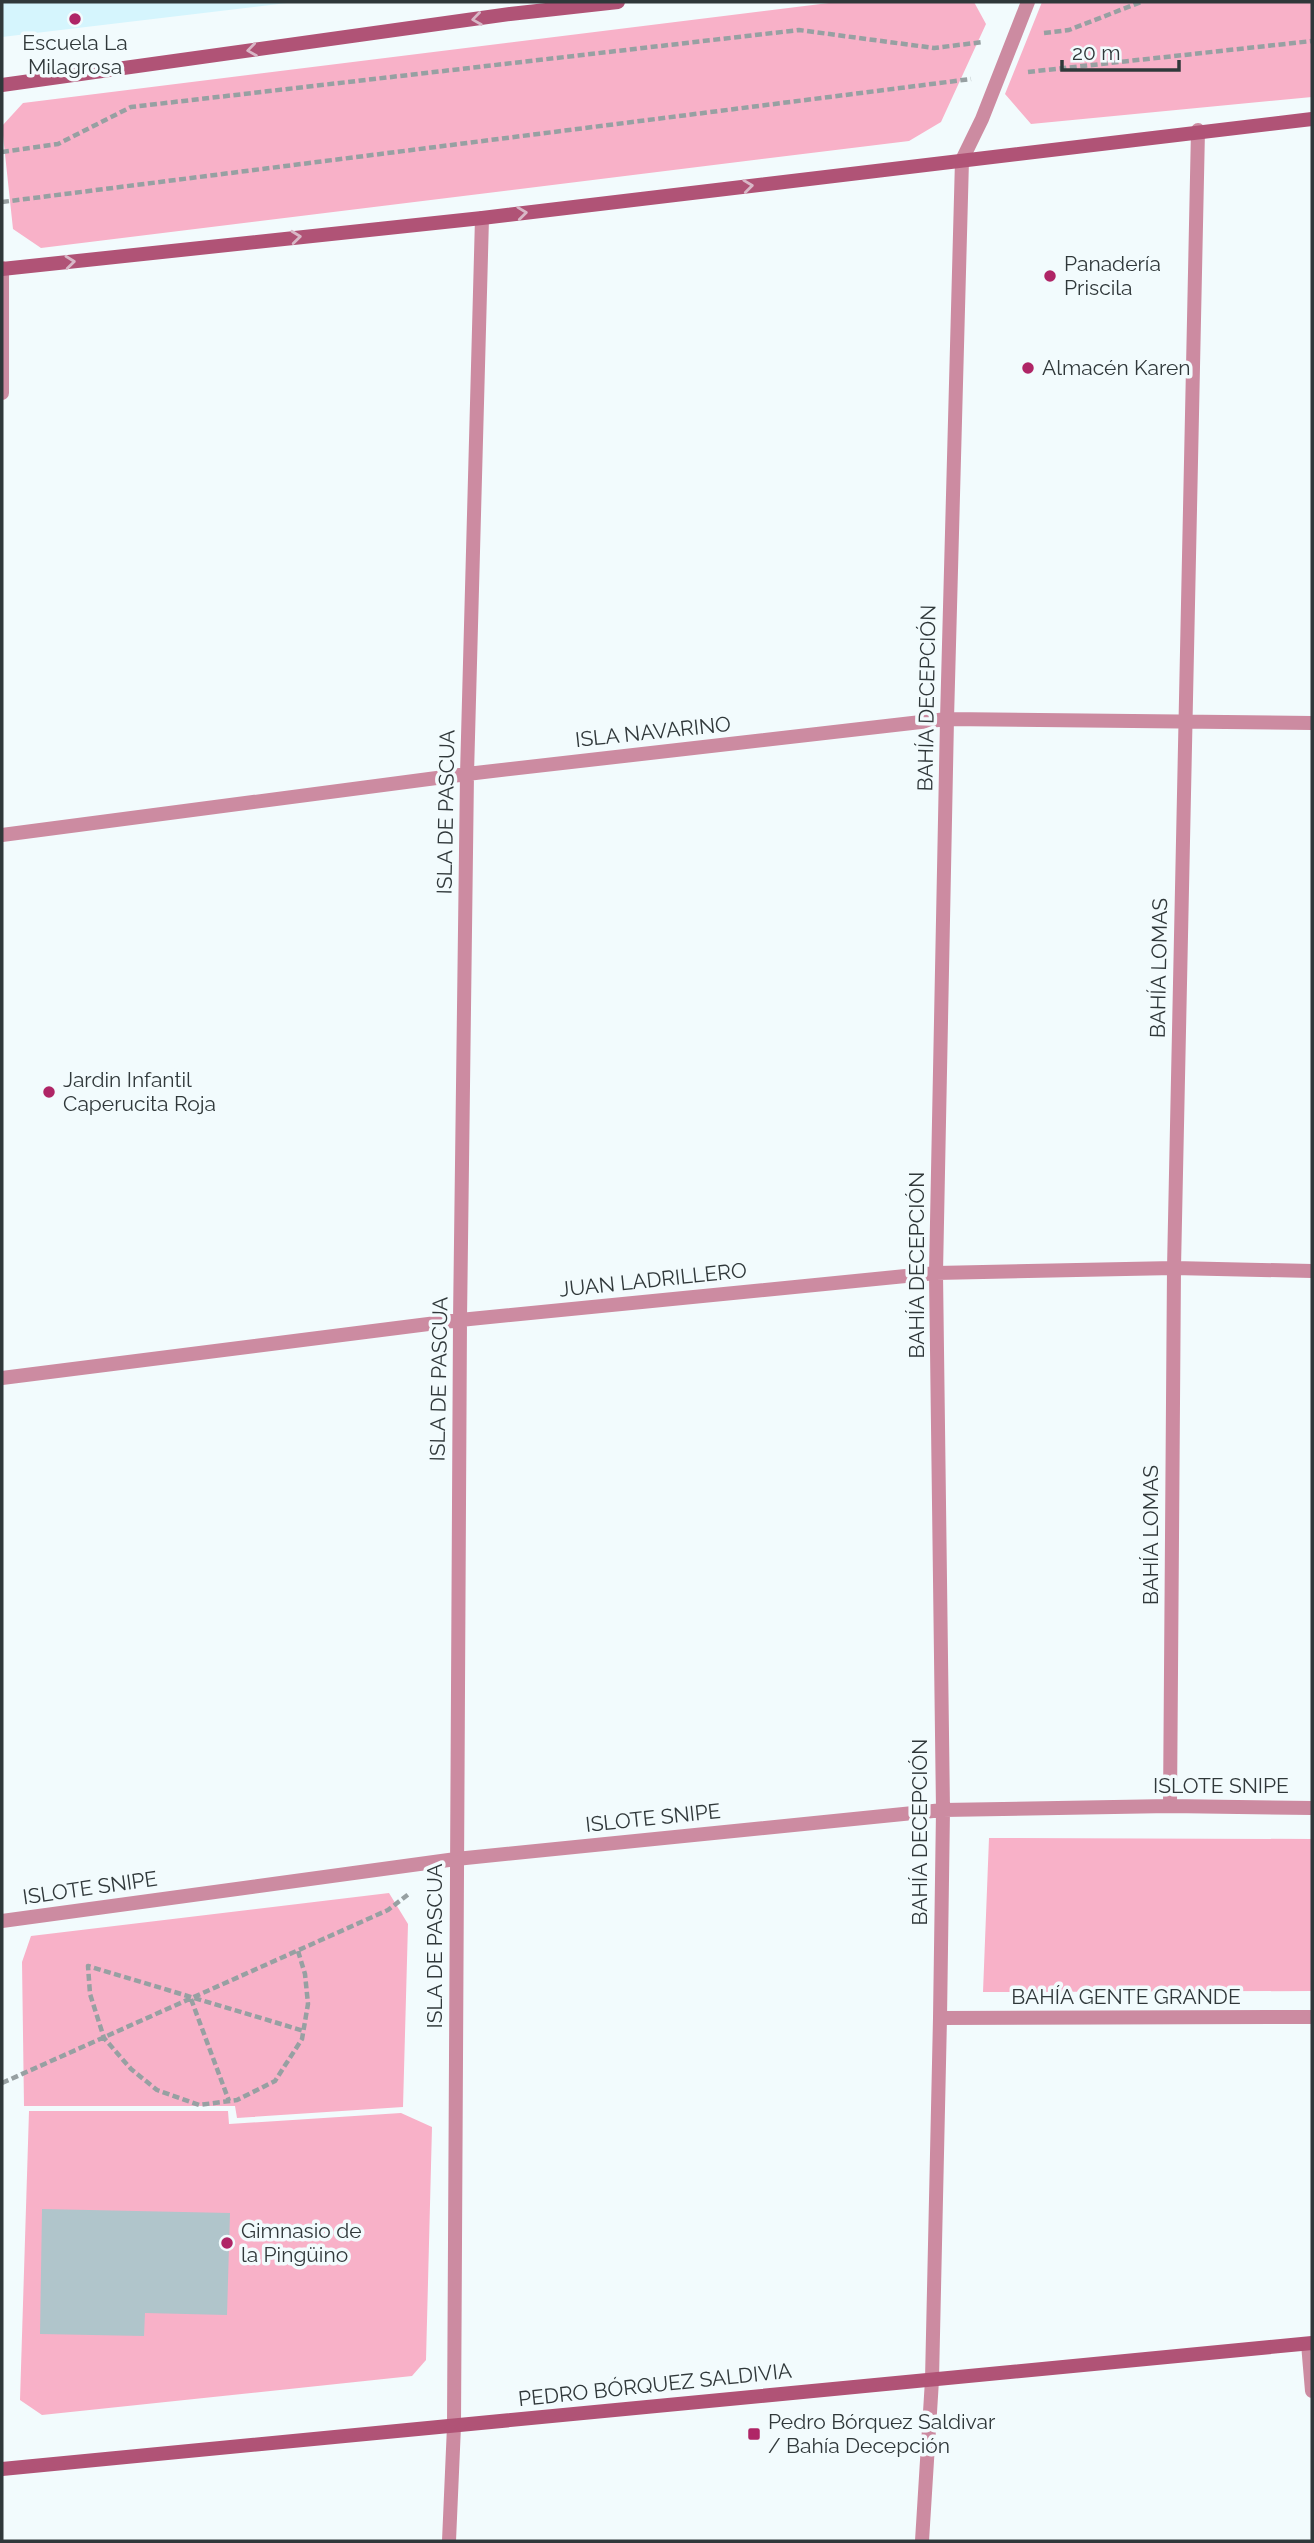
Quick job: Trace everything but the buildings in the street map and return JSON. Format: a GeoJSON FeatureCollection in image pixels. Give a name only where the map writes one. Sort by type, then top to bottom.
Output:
{"type":"FeatureCollection","features":[{"type":"Feature","properties":{"kind":"main road"},"geometry":{"type":"LineString","coordinates":[[2,85],[510,8],[618,2]]}},
{"type":"Feature","properties":{"kind":"main road"},"geometry":{"type":"LineString","coordinates":[[2,268],[482,218],[1312,118]]}},
{"type":"Feature","properties":{"kind":"main road","name":"PEDRO BÓRQUEZ SALDIVIA"},"geometry":{"type":"LineString","coordinates":[[2,2469],[1310,2344]]}},
{"type":"Feature","properties":{"kind":"street","name":"BAHÍA DECEPCIÓN"},"geometry":{"type":"LineString","coordinates":[[922,2541],[933,2380],[940,2018],[943,1810],[936,1273],[962,160],[1028,2]]}},
{"type":"Feature","properties":{"kind":"street","name":"BAHÍA LOMAS"},"geometry":{"type":"LineString","coordinates":[[1170,1806],[1174,1268],[1198,131]]}},
{"type":"Feature","properties":{"kind":"street","name":"ISLA DE PASCUA"},"geometry":{"type":"LineString","coordinates":[[449,2541],[454,2426],[460,1320],[467,774],[482,218]]}},
{"type":"Feature","properties":{"kind":"street"},"geometry":{"type":"LineString","coordinates":[[2,268],[2,393]]}},
{"type":"Feature","properties":{"kind":"street","name":"ISLA NAVARINO"},"geometry":{"type":"LineString","coordinates":[[2,835],[467,774],[947,719],[1312,723]]}},
{"type":"Feature","properties":{"kind":"street","name":"JUAN LADRILLERO"},"geometry":{"type":"LineString","coordinates":[[2,1378],[460,1320],[936,1273],[1174,1268],[1312,1271]]}},
{"type":"Feature","properties":{"kind":"street","name":"ISLOTE SNIPE"},"geometry":{"type":"LineString","coordinates":[[2,1921],[456,1859],[943,1810],[1170,1806],[1312,1808]]}},
{"type":"Feature","properties":{"kind":"street","name":"BAHÍA GENTE GRANDE"},"geometry":{"type":"LineString","coordinates":[[940,2018],[1312,2017]]}},
{"type":"Feature","properties":{"kind":"street"},"geometry":{"type":"LineString","coordinates":[[1310,2344],[1312,2391]]}},
{"type":"Feature","properties":{"kind":"path"},"geometry":{"type":"LineString","coordinates":[[2,152],[58,144],[131,107],[799,30],[933,48],[1069,30],[1141,2]]}},
{"type":"Feature","properties":{"kind":"path"},"geometry":{"type":"LineString","coordinates":[[2,202],[999,76],[1312,41]]}},
{"type":"Feature","properties":{"kind":"path"},"geometry":{"type":"LineString","coordinates":[[2,2083],[388,1910],[417,1888]]}},
{"type":"Feature","properties":{"kind":"path"},"geometry":{"type":"LineString","coordinates":[[298,1951],[305,1974],[308,2004],[304,2031],[302,2039],[275,2081],[237,2100],[199,2105],[157,2090],[131,2069],[104,2038],[90,1994],[88,1966],[304,2031]]}},
{"type":"Feature","properties":{"kind":"path"},"geometry":{"type":"LineString","coordinates":[[191,1998],[229,2101]]}},
{"type":"Feature","properties":{"kind":"shaded area","name":"Escuela La Milagrosa"},"geometry":{"type":"Polygon","coordinates":[[[2,2],[295,2],[2,37],[2,2]]]}},
{"type":"Feature","properties":{"kind":"shaded area"},"geometry":{"type":"Polygon","coordinates":[[[837,2],[974,2],[986,24],[941,122],[909,141],[41,248],[13,229],[2,126],[23,103],[837,2]]]}},
{"type":"Feature","properties":{"kind":"shaded area"},"geometry":{"type":"Polygon","coordinates":[[[1042,2],[1312,2],[1312,97],[1031,124],[1005,94],[1042,2]]]}},
{"type":"Feature","properties":{"kind":"shaded area"},"geometry":{"type":"Polygon","coordinates":[[[989,1838],[1312,1839],[1312,1991],[983,1992],[989,1838]]]}},
{"type":"Feature","properties":{"kind":"shaded area"},"geometry":{"type":"Polygon","coordinates":[[[389,1893],[408,1924],[403,2107],[237,2118],[235,2106],[24,2106],[22,1962],[31,1936],[389,1893]]]}},
{"type":"Feature","properties":{"kind":"shaded area","name":"Gimnasio de la Pingüino"},"geometry":{"type":"Polygon","coordinates":[[[29,2111],[228,2111],[229,2124],[401,2113],[432,2127],[426,2360],[412,2376],[42,2415],[20,2400],[29,2111]]]}},
{"type":"Feature","properties":{"kind":"place","name":"Escuela La Milagrosa"},"geometry":{"type":"Point","coordinates":[75,19]}},
{"type":"Feature","properties":{"kind":"place","name":"Panadería Priscila"},"geometry":{"type":"Point","coordinates":[1050,276]}},
{"type":"Feature","properties":{"kind":"place","name":"Almacén Karen"},"geometry":{"type":"Point","coordinates":[1028,368]}},
{"type":"Feature","properties":{"kind":"place","name":"Jardin Infantil Caperucita Roja"},"geometry":{"type":"Point","coordinates":[49,1092]}},
{"type":"Feature","properties":{"kind":"place","name":"Gimnasio de la Pingüino"},"geometry":{"type":"Point","coordinates":[227,2243]}},
{"type":"Feature","properties":{"kind":"place","name":"Pedro Bórquez Saldivar / Bahía Decepción"},"geometry":{"type":"Point","coordinates":[754,2434]}}]}
